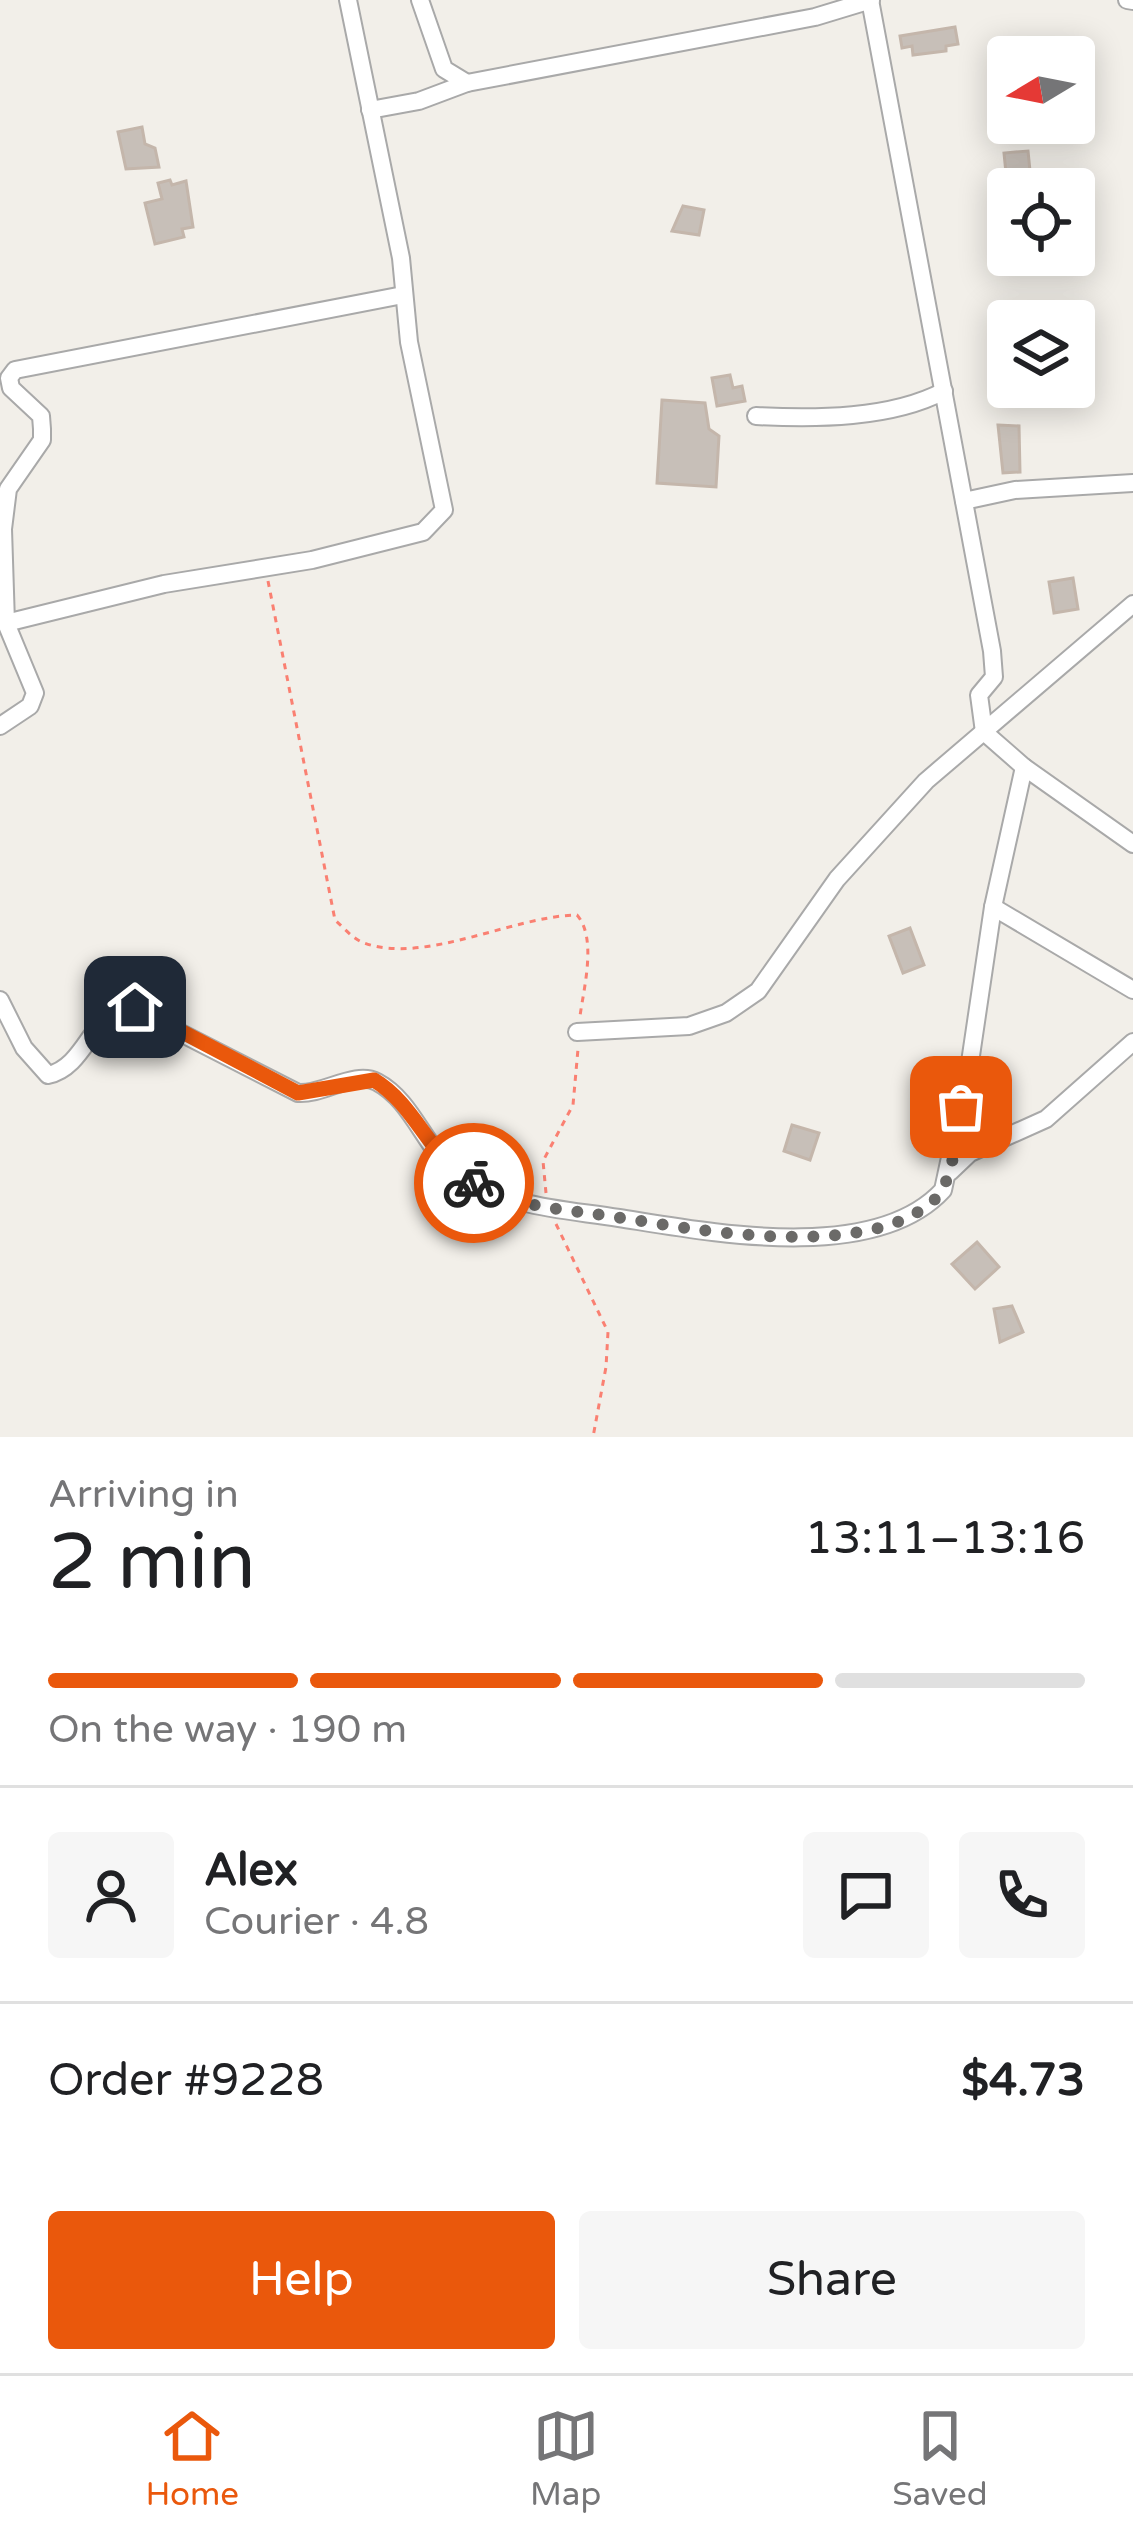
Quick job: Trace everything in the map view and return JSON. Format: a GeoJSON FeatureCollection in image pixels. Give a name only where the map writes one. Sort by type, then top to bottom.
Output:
{"type":"FeatureCollection","features":[{"type":"Feature","properties":{"kind":"street"},"geometry":{"type":"LineString","coordinates":[[6,623],[164,584],[313,560],[423,532],[444,510],[400,258],[347,0]]}},
{"type":"Feature","properties":{"kind":"street"},"geometry":{"type":"LineString","coordinates":[[420,0],[444,69],[467,83]]}},
{"type":"Feature","properties":{"kind":"street"},"geometry":{"type":"LineString","coordinates":[[370,110],[467,83],[815,16],[870,0],[995,669],[979,695],[984,732],[1024,767],[1133,844]]}},
{"type":"Feature","properties":{"kind":"street"},"geometry":{"type":"LineString","coordinates":[[0,726],[30,706],[34,693],[6,623],[5,502],[14,476],[41,440],[43,429],[41,416],[11,388],[9,378],[15,370],[404,295]]}},
{"type":"Feature","properties":{"kind":"street"},"geometry":{"type":"LineString","coordinates":[[756,416],[794,418],[872,411],[928,400],[944,392]]}},
{"type":"Feature","properties":{"kind":"street"},"geometry":{"type":"LineString","coordinates":[[964,501],[1015,490],[1133,483]]}},
{"type":"Feature","properties":{"kind":"street"},"geometry":{"type":"LineString","coordinates":[[578,1032],[689,1026],[726,1013],[758,992],[873,836],[926,781],[1133,604]]}},
{"type":"Feature","properties":{"kind":"street"},"geometry":{"type":"LineString","coordinates":[[0,1000],[24,1048],[48,1075],[67,1066],[108,1015],[128,1006],[298,1093],[374,1080],[400,1103],[448,1168],[487,1191],[549,1211],[704,1233],[782,1238],[902,1220],[930,1204],[943,1190],[948,1174],[993,907],[1024,767]]}},
{"type":"Feature","properties":{"kind":"street"},"geometry":{"type":"LineString","coordinates":[[993,907],[1133,990]]}},
{"type":"Feature","properties":{"kind":"street"},"geometry":{"type":"LineString","coordinates":[[948,1174],[970,1153],[1046,1119],[1133,1042]]}},
{"type":"Feature","properties":{"kind":"path"},"geometry":{"type":"LineString","coordinates":[[273,564],[267,574],[334,920],[359,942],[382,947],[416,946],[577,915],[584,923],[587,944],[573,1105],[543,1161],[549,1211],[608,1332],[593,1437]]}},
{"type":"Feature","properties":{"kind":"building"},"geometry":{"type":"Polygon","coordinates":[[[955,27],[958,44],[946,46],[946,51],[913,55],[912,46],[902,48],[900,36],[955,27]]]}},
{"type":"Feature","properties":{"kind":"building"},"geometry":{"type":"Polygon","coordinates":[[[142,127],[145,144],[155,148],[159,167],[126,169],[118,132],[142,127]]]}},
{"type":"Feature","properties":{"kind":"building"},"geometry":{"type":"Polygon","coordinates":[[[1028,151],[1030,168],[1006,168],[1004,153],[1028,151]]]}},
{"type":"Feature","properties":{"kind":"building"},"geometry":{"type":"Polygon","coordinates":[[[170,180],[172,185],[186,181],[193,227],[182,229],[184,237],[155,244],[145,203],[162,199],[158,183],[170,180]]]}},
{"type":"Feature","properties":{"kind":"building"},"geometry":{"type":"Polygon","coordinates":[[[683,206],[704,210],[699,235],[672,231],[683,206]]]}},
{"type":"Feature","properties":{"kind":"building"},"geometry":{"type":"Polygon","coordinates":[[[730,375],[733,388],[742,386],[745,401],[717,406],[712,378],[730,375]]]}},
{"type":"Feature","properties":{"kind":"building"},"geometry":{"type":"Polygon","coordinates":[[[662,400],[705,403],[709,429],[719,436],[716,487],[657,483],[662,400]]]}},
{"type":"Feature","properties":{"kind":"building"},"geometry":{"type":"Polygon","coordinates":[[[998,425],[1019,426],[1020,472],[1003,473],[998,425]]]}},
{"type":"Feature","properties":{"kind":"building"},"geometry":{"type":"Polygon","coordinates":[[[1073,578],[1078,609],[1054,613],[1049,582],[1073,578]]]}},
{"type":"Feature","properties":{"kind":"building"},"geometry":{"type":"Polygon","coordinates":[[[910,928],[924,965],[903,973],[889,936],[910,928]]]}},
{"type":"Feature","properties":{"kind":"building"},"geometry":{"type":"Polygon","coordinates":[[[792,1125],[819,1133],[810,1160],[784,1151],[792,1125]]]}},
{"type":"Feature","properties":{"kind":"building"},"geometry":{"type":"Polygon","coordinates":[[[977,1242],[999,1267],[975,1289],[952,1264],[977,1242]]]}},
{"type":"Feature","properties":{"kind":"building"},"geometry":{"type":"Polygon","coordinates":[[[1012,1306],[1023,1332],[1000,1342],[994,1309],[1012,1306]]]}},
{"type":"Feature","properties":{"kind":"way so far"},"geometry":{"type":"LineString","coordinates":[[474,1183],[519,1204],[549,1211],[751,1239],[866,1228],[902,1220],[930,1204],[943,1190],[961,1107]]}},
{"type":"Feature","properties":{"kind":"route"},"geometry":{"type":"LineString","coordinates":[[135,1007],[298,1093],[374,1080],[400,1103],[448,1168],[474,1183]]}}]}
